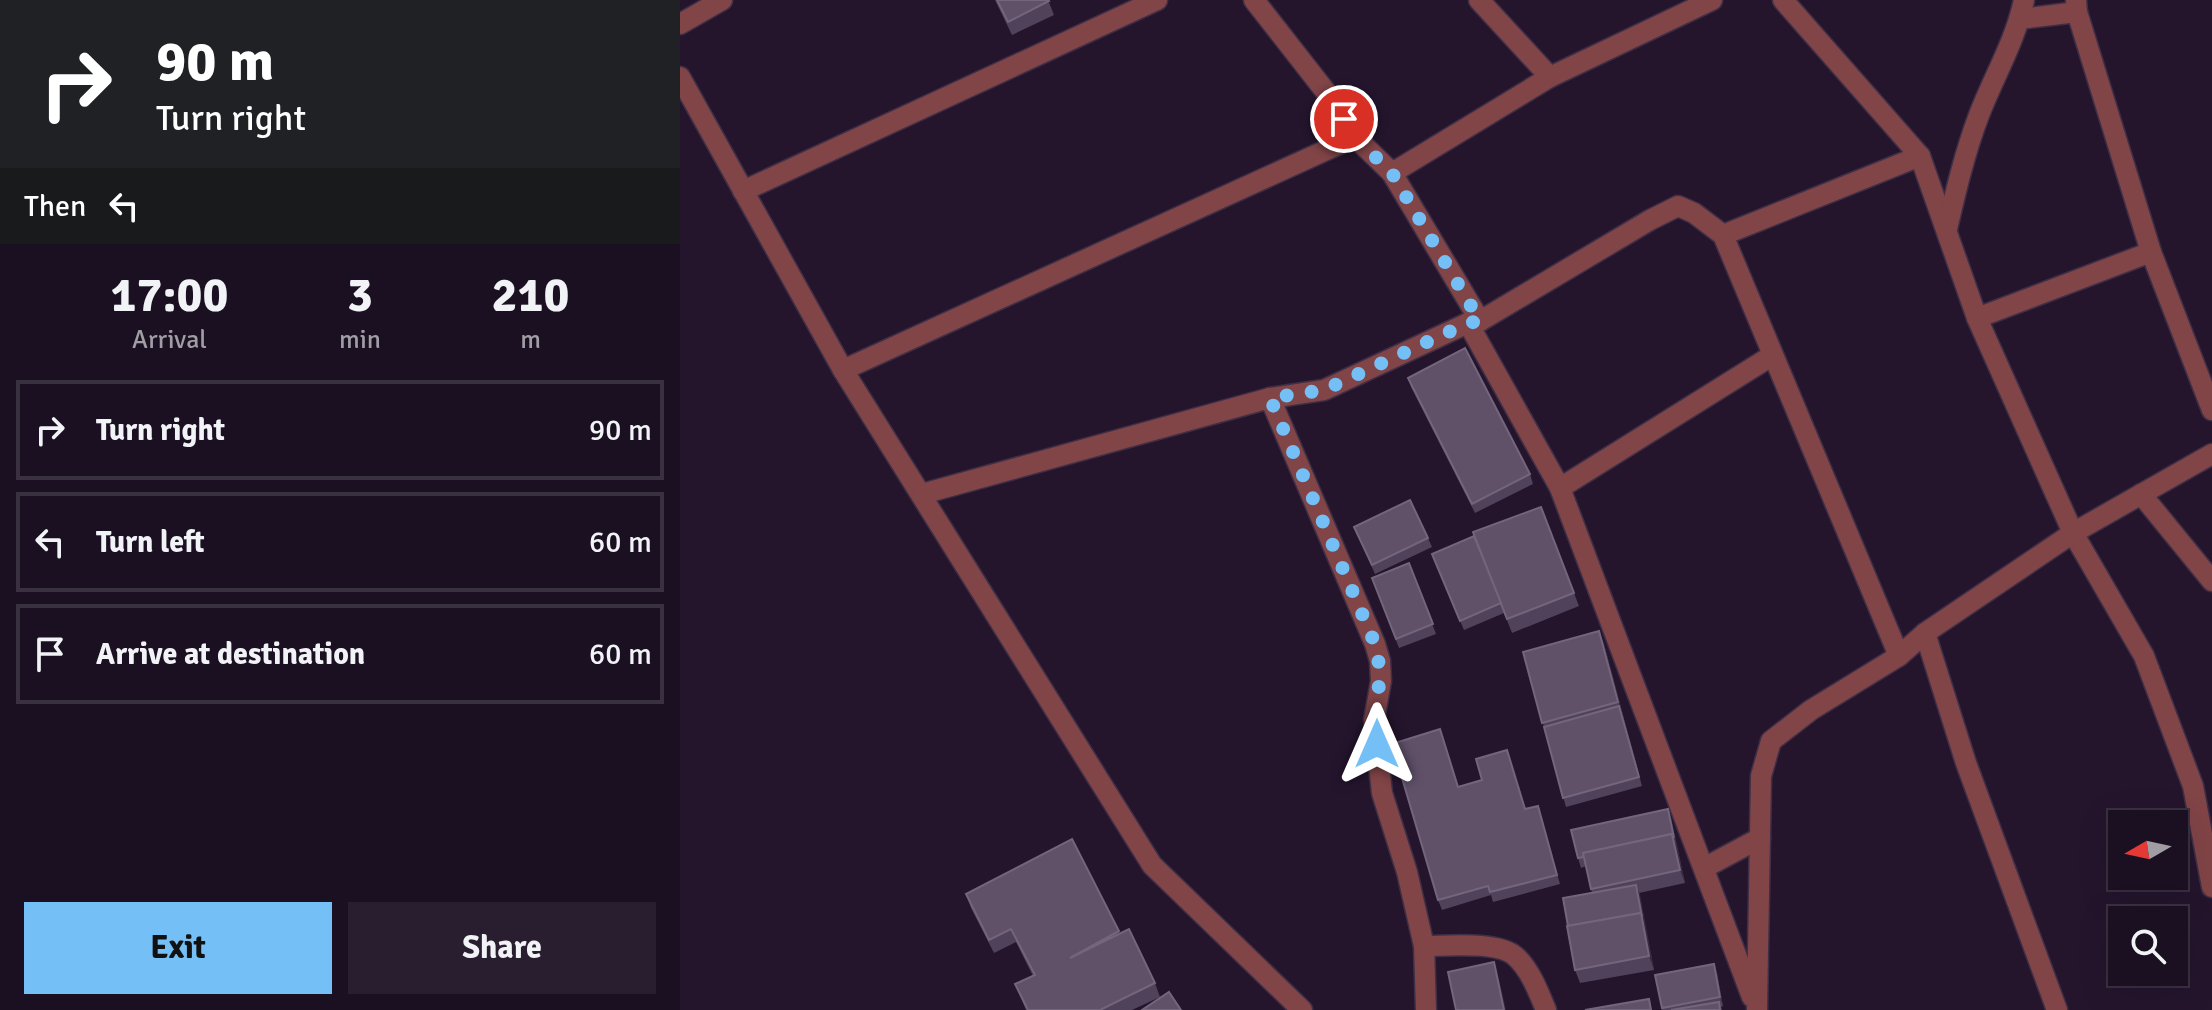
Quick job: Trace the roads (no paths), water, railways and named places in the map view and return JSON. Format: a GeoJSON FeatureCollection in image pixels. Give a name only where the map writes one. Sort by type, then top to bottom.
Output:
{"type":"FeatureCollection","features":[{"type":"Feature","properties":{"kind":"street"},"geometry":{"type":"LineString","coordinates":[[680,24],[722,0]]}},
{"type":"Feature","properties":{"kind":"street"},"geometry":{"type":"LineString","coordinates":[[743,191],[1157,0]]}},
{"type":"Feature","properties":{"kind":"street"},"geometry":{"type":"LineString","coordinates":[[1254,0],[1333,101],[1355,137],[1392,173],[1560,488],[1757,1010]]}},
{"type":"Feature","properties":{"kind":"street"},"geometry":{"type":"LineString","coordinates":[[1479,0],[1550,77]]}},
{"type":"Feature","properties":{"kind":"street"},"geometry":{"type":"LineString","coordinates":[[1392,173],[1550,77],[1712,0]]}},
{"type":"Feature","properties":{"kind":"street"},"geometry":{"type":"LineString","coordinates":[[1783,0],[1920,156],[1977,318],[2073,533],[2144,656],[2193,786],[2212,887]]}},
{"type":"Feature","properties":{"kind":"street"},"geometry":{"type":"LineString","coordinates":[[1947,229],[1959,173],[1980,113],[2005,61],[2022,10],[2076,6],[2151,252],[2212,410]]}},
{"type":"Feature","properties":{"kind":"street"},"geometry":{"type":"LineString","coordinates":[[680,77],[843,370],[1152,865],[1302,1010]]}},
{"type":"Feature","properties":{"kind":"street"},"geometry":{"type":"LineString","coordinates":[[843,370],[1355,137]]}},
{"type":"Feature","properties":{"kind":"street"},"geometry":{"type":"LineString","coordinates":[[1723,235],[1920,156]]}},
{"type":"Feature","properties":{"kind":"street"},"geometry":{"type":"LineString","coordinates":[[922,494],[1270,398],[1324,390],[1474,322],[1678,206],[1694,213],[1723,235],[1899,656]]}},
{"type":"Feature","properties":{"kind":"street"},"geometry":{"type":"LineString","coordinates":[[1977,318],[2151,252]]}},
{"type":"Feature","properties":{"kind":"street"},"geometry":{"type":"LineString","coordinates":[[1560,488],[1773,355]]}},
{"type":"Feature","properties":{"kind":"street"},"geometry":{"type":"LineString","coordinates":[[1270,398],[1380,661],[1381,681],[1374,720],[1382,793],[1407,872],[1424,946],[1426,1010]]}},
{"type":"Feature","properties":{"kind":"street"},"geometry":{"type":"LineString","coordinates":[[1757,1010],[1761,776],[1771,741],[1811,710],[1899,656],[1925,633],[2073,533],[2212,454]]}},
{"type":"Feature","properties":{"kind":"street"},"geometry":{"type":"LineString","coordinates":[[2141,494],[2212,581]]}},
{"type":"Feature","properties":{"kind":"street"},"geometry":{"type":"LineString","coordinates":[[1925,633],[1966,763],[2057,1010]]}},
{"type":"Feature","properties":{"kind":"street"},"geometry":{"type":"LineString","coordinates":[[1704,868],[1760,838]]}},
{"type":"Feature","properties":{"kind":"street"},"geometry":{"type":"LineString","coordinates":[[1424,946],[1495,948],[1515,955],[1535,983],[1546,1010]]}}]}
